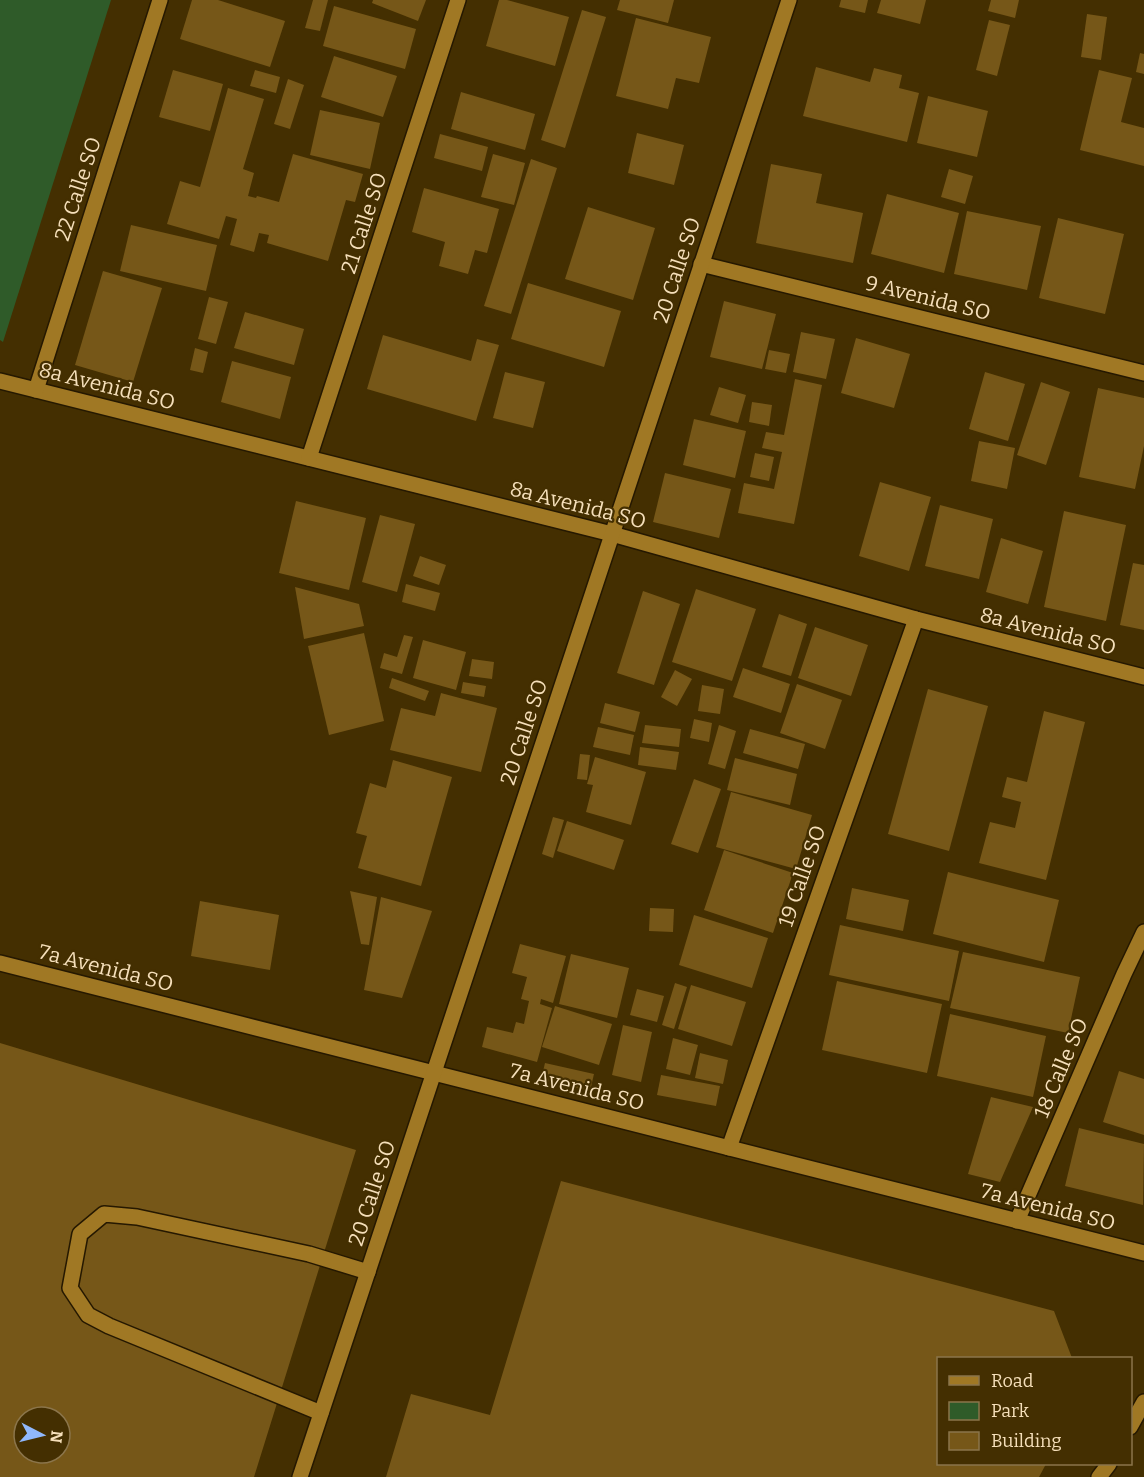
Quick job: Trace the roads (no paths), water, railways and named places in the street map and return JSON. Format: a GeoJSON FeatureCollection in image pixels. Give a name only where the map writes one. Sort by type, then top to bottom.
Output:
{"type":"FeatureCollection","features":[{"type":"Feature","properties":{"kind":"street","name":"22 Calle SO"},"geometry":{"type":"LineString","coordinates":[[36,390],[160,0]]}},
{"type":"Feature","properties":{"kind":"street","name":"21 Calle SO"},"geometry":{"type":"LineString","coordinates":[[309,458],[458,0]]}},
{"type":"Feature","properties":{"kind":"street","name":"20 Calle SO"},"geometry":{"type":"LineString","coordinates":[[300,1477],[789,0]]}},
{"type":"Feature","properties":{"kind":"street","name":"9 Avenida SO"},"geometry":{"type":"LineString","coordinates":[[701,264],[1144,373]]}},
{"type":"Feature","properties":{"kind":"street","name":"8a Avenida SO"},"geometry":{"type":"LineString","coordinates":[[0,381],[612,534],[916,619],[1144,678]]}},
{"type":"Feature","properties":{"kind":"street","name":"19 Calle SO"},"geometry":{"type":"LineString","coordinates":[[729,1148],[916,619]]}},
{"type":"Feature","properties":{"kind":"street","name":"18 Calle SO"},"geometry":{"type":"LineString","coordinates":[[1017,1221],[1144,932]]}},
{"type":"Feature","properties":{"kind":"street","name":"7a Avenida SO"},"geometry":{"type":"LineString","coordinates":[[0,963],[1144,1253]]}},
{"type":"Feature","properties":{"kind":"street"},"geometry":{"type":"LineString","coordinates":[[321,1413],[109,1326],[88,1315],[70,1288],[80,1234],[104,1214],[137,1217],[309,1254],[368,1272]]}},
{"type":"Feature","properties":{"kind":"street"},"geometry":{"type":"LineString","coordinates":[[1132,1425],[1144,1402]]}},
{"type":"Feature","properties":{"kind":"street"},"geometry":{"type":"LineString","coordinates":[[1099,1477],[1108,1465]]}}]}
